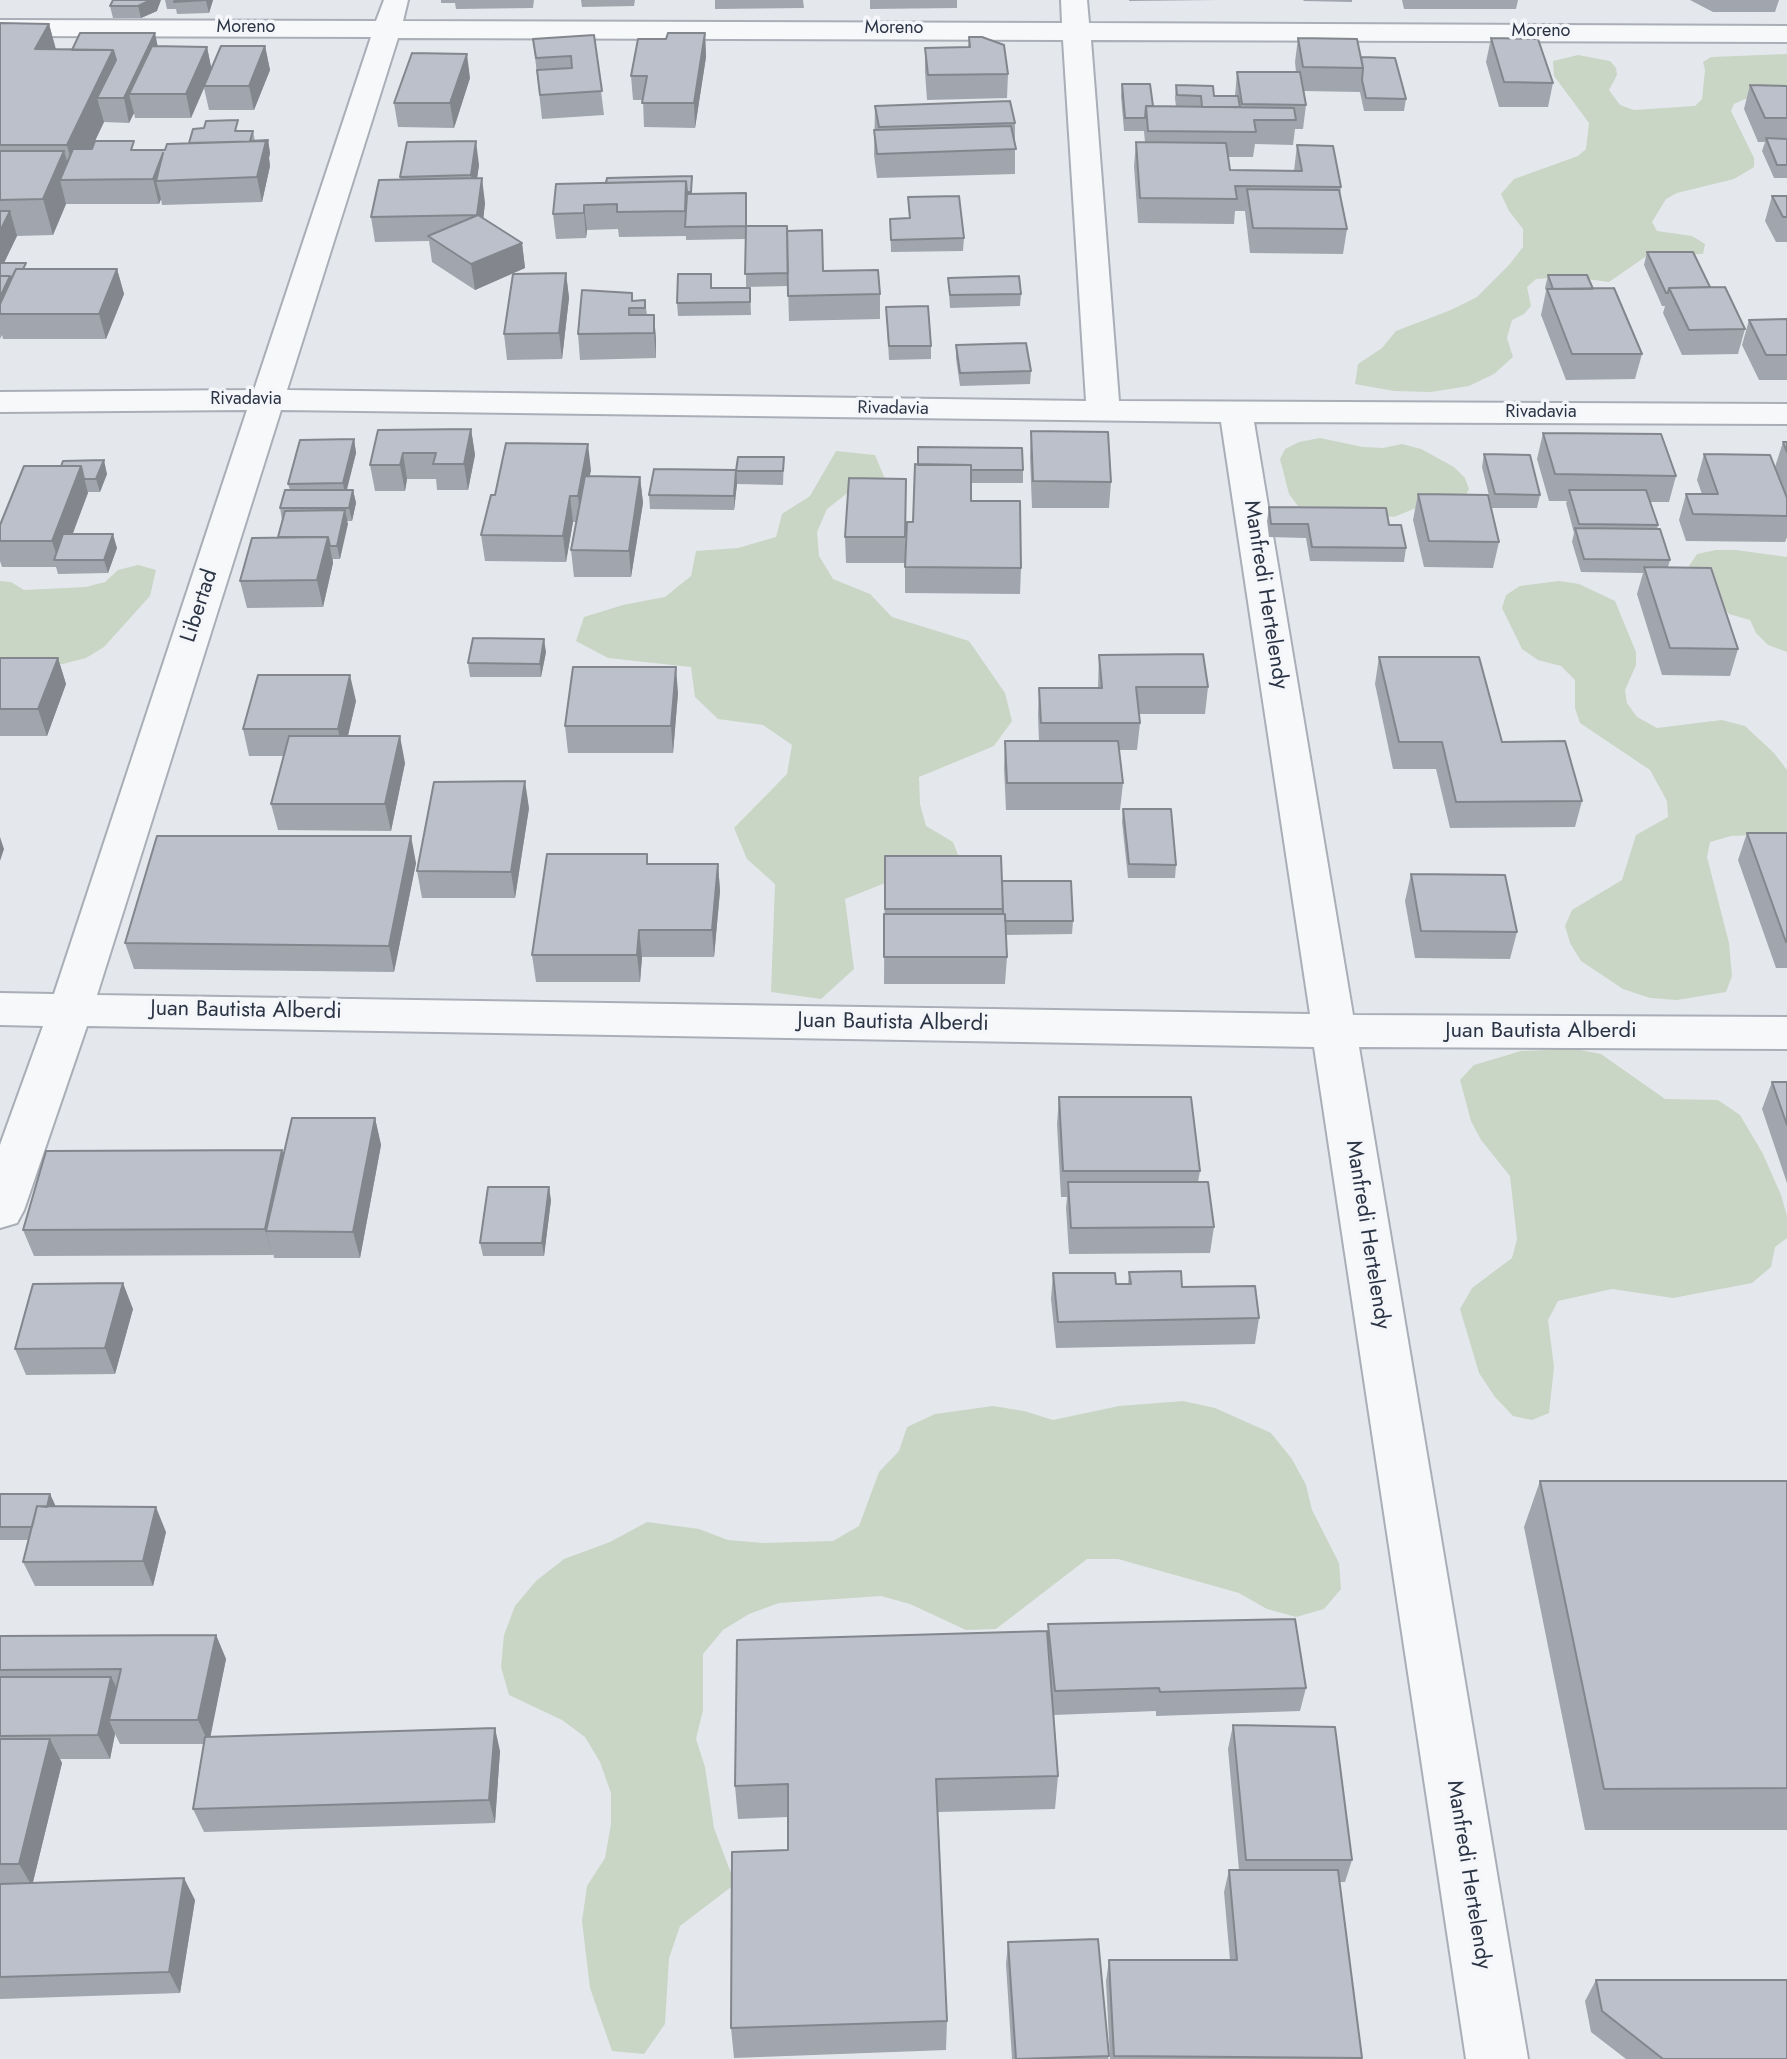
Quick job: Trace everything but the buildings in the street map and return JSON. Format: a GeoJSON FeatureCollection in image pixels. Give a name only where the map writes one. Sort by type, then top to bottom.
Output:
{"type":"FeatureCollection","features":[{"type":"Feature","properties":{"kind":"street","name":"Moreno"},"geometry":{"type":"LineString","coordinates":[[0,28],[392,14],[1075,15],[1787,34]]}},
{"type":"Feature","properties":{"kind":"street","name":"Libertad"},"geometry":{"type":"LineString","coordinates":[[0,1210],[71,1008],[392,14]]}},
{"type":"Feature","properties":{"kind":"street"},"geometry":{"type":"LineString","coordinates":[[1075,15],[1103,411]]}},
{"type":"Feature","properties":{"kind":"street","name":"Rivadavia"},"geometry":{"type":"LineString","coordinates":[[0,402],[266,400],[1103,411],[1787,414]]}},
{"type":"Feature","properties":{"kind":"street","name":"Manfredi Hertelendy"},"geometry":{"type":"LineString","coordinates":[[1236,412],[1497,2059]]}},
{"type":"Feature","properties":{"kind":"street","name":"Juan Bautista Alberdi"},"geometry":{"type":"LineString","coordinates":[[0,1009],[1335,1031],[1787,1033]]}},
{"type":"Feature","properties":{"kind":"green space"},"geometry":{"type":"Polygon","coordinates":[[[1787,54],[1787,98],[1745,99],[1734,104],[1731,111],[1754,158],[1754,167],[1734,179],[1677,193],[1666,199],[1652,222],[1657,231],[1692,236],[1705,244],[1703,254],[1648,255],[1609,282],[1571,277],[1536,279],[1527,287],[1531,306],[1512,320],[1507,338],[1513,357],[1494,374],[1469,386],[1431,392],[1394,391],[1355,384],[1358,364],[1382,348],[1396,331],[1477,297],[1523,247],[1523,229],[1501,194],[1514,179],[1578,156],[1586,149],[1589,123],[1554,76],[1553,61],[1578,55],[1610,61],[1617,75],[1609,90],[1620,105],[1634,110],[1695,106],[1702,99],[1703,62],[1711,57],[1787,54]]]}},
{"type":"Feature","properties":{"kind":"green space"},"geometry":{"type":"Polygon","coordinates":[[[1320,438],[1363,447],[1383,448],[1402,444],[1421,449],[1454,467],[1465,478],[1469,489],[1463,500],[1426,504],[1394,517],[1371,514],[1360,508],[1298,506],[1289,494],[1280,459],[1285,449],[1299,442],[1320,438]]]}},
{"type":"Feature","properties":{"kind":"green space"},"geometry":{"type":"Polygon","coordinates":[[[836,451],[875,455],[885,479],[850,491],[827,509],[817,532],[819,556],[833,579],[870,594],[892,617],[969,641],[1005,693],[1012,721],[994,746],[919,777],[920,804],[926,826],[953,842],[958,855],[953,870],[885,883],[845,899],[854,969],[821,999],[771,992],[775,884],[747,859],[734,828],[787,774],[792,745],[763,725],[718,719],[695,697],[691,667],[608,658],[576,641],[584,617],[665,597],[691,576],[696,551],[738,548],[776,537],[782,514],[810,496],[836,451]]]}},
{"type":"Feature","properties":{"kind":"green space"},"geometry":{"type":"Polygon","coordinates":[[[1716,550],[1787,557],[1787,652],[1768,645],[1756,633],[1750,620],[1729,614],[1697,578],[1689,566],[1697,554],[1716,550]]]}},
{"type":"Feature","properties":{"kind":"green space"},"geometry":{"type":"Polygon","coordinates":[[[138,565],[156,570],[150,596],[104,647],[86,658],[63,664],[0,668],[0,581],[11,582],[24,590],[86,587],[105,582],[118,570],[138,565]]]}},
{"type":"Feature","properties":{"kind":"green space"},"geometry":{"type":"Polygon","coordinates":[[[1559,581],[1579,584],[1615,601],[1636,652],[1636,665],[1625,690],[1627,703],[1637,717],[1657,728],[1722,720],[1745,726],[1787,770],[1787,841],[1756,835],[1731,836],[1710,842],[1707,857],[1729,943],[1732,976],[1726,992],[1677,1000],[1650,998],[1623,989],[1581,961],[1570,943],[1565,926],[1572,910],[1622,880],[1636,835],[1668,817],[1667,801],[1650,770],[1580,723],[1575,708],[1575,680],[1561,666],[1538,660],[1522,649],[1502,608],[1506,595],[1520,586],[1559,581]]]}},
{"type":"Feature","properties":{"kind":"green space"},"geometry":{"type":"Polygon","coordinates":[[[1575,1049],[1601,1054],[1665,1099],[1718,1100],[1740,1115],[1763,1154],[1781,1195],[1787,1216],[1787,1238],[1775,1247],[1771,1267],[1752,1283],[1673,1298],[1612,1289],[1558,1301],[1548,1320],[1554,1367],[1549,1413],[1532,1420],[1513,1416],[1479,1373],[1460,1309],[1472,1288],[1512,1258],[1517,1239],[1510,1176],[1481,1140],[1471,1121],[1460,1080],[1474,1065],[1521,1051],[1575,1049]]]}},
{"type":"Feature","properties":{"kind":"green space"},"geometry":{"type":"Polygon","coordinates":[[[1183,1401],[1215,1408],[1271,1433],[1292,1459],[1306,1485],[1312,1510],[1339,1563],[1341,1589],[1324,1609],[1296,1617],[1267,1609],[1239,1593],[1118,1559],[1087,1559],[996,1629],[966,1630],[910,1604],[881,1596],[779,1603],[749,1614],[723,1630],[703,1654],[703,1710],[696,1739],[705,1767],[714,1828],[735,1884],[680,1926],[669,1958],[665,2024],[644,2054],[612,2051],[590,1988],[582,1921],[587,1886],[605,1858],[611,1824],[611,1793],[600,1762],[585,1737],[562,1720],[509,1695],[501,1667],[504,1635],[515,1606],[536,1581],[564,1559],[610,1542],[647,1522],[699,1529],[728,1540],[763,1543],[833,1541],[859,1526],[879,1472],[899,1451],[907,1427],[935,1414],[993,1406],[1053,1420],[1119,1406],[1183,1401]]]}}]}
